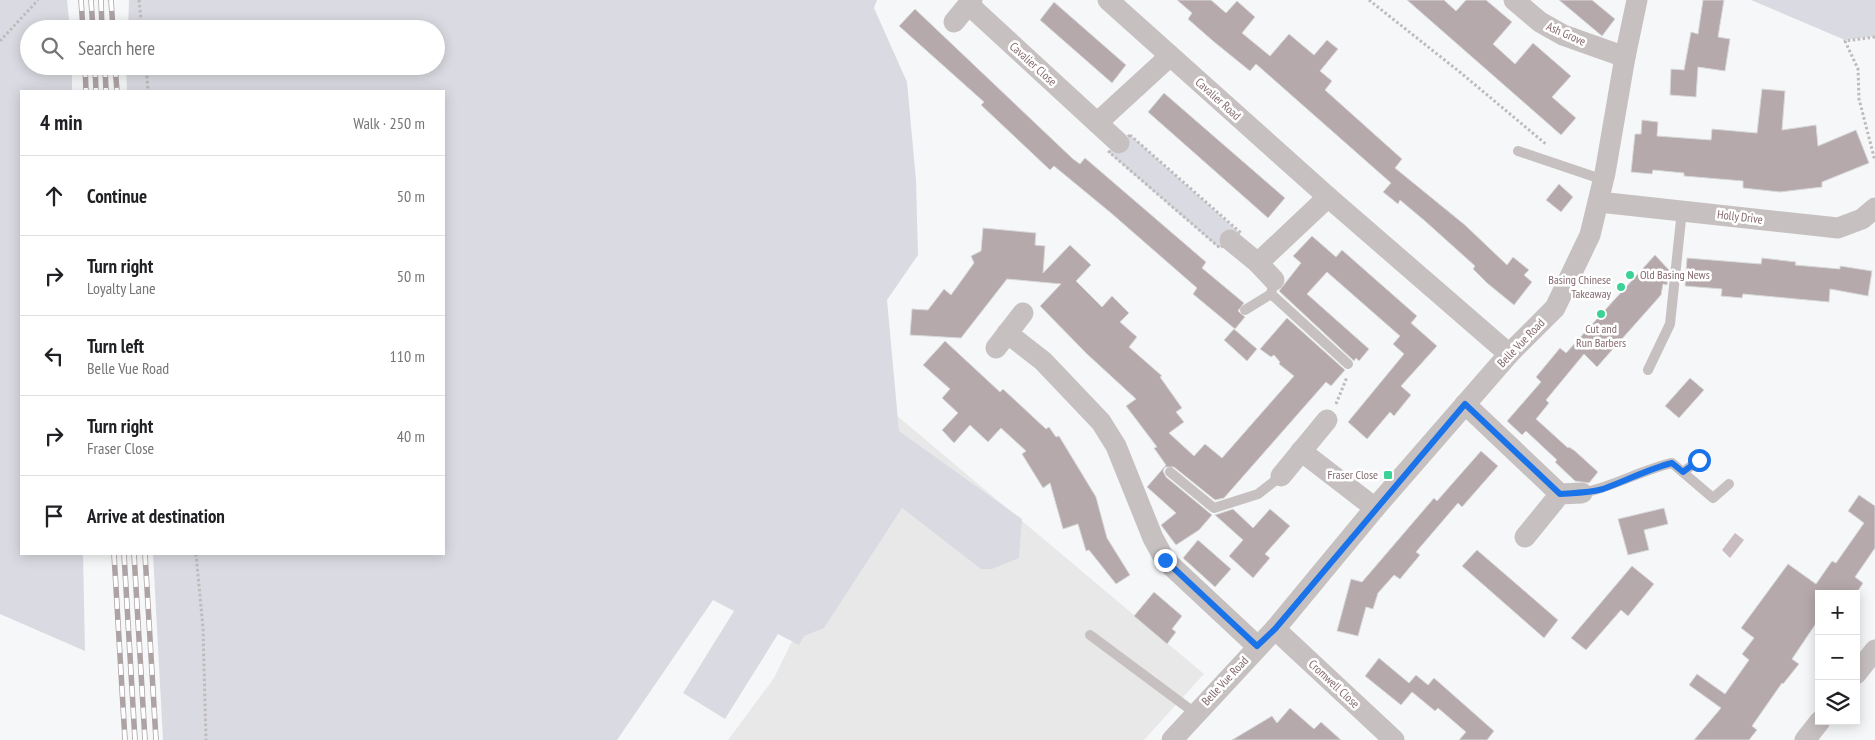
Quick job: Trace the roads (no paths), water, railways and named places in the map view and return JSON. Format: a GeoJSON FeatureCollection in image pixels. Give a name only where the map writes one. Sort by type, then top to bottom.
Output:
{"type":"FeatureCollection","features":[{"type":"Feature","properties":{"kind":"street","name":"Cavalier Road"},"geometry":{"type":"LineString","coordinates":[[1108,0],[1328,197],[1509,354]]}},
{"type":"Feature","properties":{"kind":"street","name":"Ash Grove"},"geometry":{"type":"LineString","coordinates":[[1514,0],[1540,22],[1563,35],[1625,57]]}},
{"type":"Feature","properties":{"kind":"street","name":"Belle Vue Road"},"geometry":{"type":"LineString","coordinates":[[1172,740],[1257,646],[1275,629],[1375,508],[1509,354],[1555,308],[1590,235],[1599,202],[1637,0]]}},
{"type":"Feature","properties":{"kind":"street","name":"Cavalier Close"},"geometry":{"type":"LineString","coordinates":[[954,22],[970,2],[1119,144]]}},
{"type":"Feature","properties":{"kind":"street"},"geometry":{"type":"LineString","coordinates":[[1097,123],[1170,56]]}},
{"type":"Feature","properties":{"kind":"street"},"geometry":{"type":"LineString","coordinates":[[1258,263],[1328,197]]}},
{"type":"Feature","properties":{"kind":"street","name":"Holly Drive"},"geometry":{"type":"LineString","coordinates":[[1599,202],[1838,228],[1862,219],[1875,208]]}},
{"type":"Feature","properties":{"kind":"street"},"geometry":{"type":"LineString","coordinates":[[1230,240],[1258,263],[1272,287]]}},
{"type":"Feature","properties":{"kind":"street"},"geometry":{"type":"LineString","coordinates":[[1023,313],[1001,340],[1043,361],[1101,422],[1116,446],[1153,538],[1165,560],[1257,646]]}},
{"type":"Feature","properties":{"kind":"street"},"geometry":{"type":"LineString","coordinates":[[1465,404],[1560,494],[1582,493]]}},
{"type":"Feature","properties":{"kind":"street"},"geometry":{"type":"LineString","coordinates":[[1281,476],[1327,420]]}},
{"type":"Feature","properties":{"kind":"street"},"geometry":{"type":"LineString","coordinates":[[1301,452],[1375,508]]}},
{"type":"Feature","properties":{"kind":"street"},"geometry":{"type":"LineString","coordinates":[[1525,536],[1560,494]]}},
{"type":"Feature","properties":{"kind":"street","name":"Cromwell Close"},"geometry":{"type":"LineString","coordinates":[[1275,629],[1394,740]]}},
{"type":"Feature","properties":{"kind":"street"},"geometry":{"type":"LineString","coordinates":[[1860,669],[1875,650]]}},
{"type":"Feature","properties":{"kind":"street"},"geometry":{"type":"LineString","coordinates":[[1805,740],[1817,725]]}},
{"type":"Feature","properties":{"kind":"lane"},"geometry":{"type":"LineString","coordinates":[[1518,151],[1604,180]]}},
{"type":"Feature","properties":{"kind":"lane"},"geometry":{"type":"LineString","coordinates":[[1648,370],[1670,324],[1682,210]]}},
{"type":"Feature","properties":{"kind":"lane"},"geometry":{"type":"LineString","coordinates":[[1244,310],[1272,287],[1348,364]]}},
{"type":"Feature","properties":{"kind":"lane"},"geometry":{"type":"LineString","coordinates":[[1683,472],[1699,460]]}},
{"type":"Feature","properties":{"kind":"lane"},"geometry":{"type":"LineString","coordinates":[[1582,493],[1602,489],[1653,467],[1672,463],[1713,498],[1730,484]]}},
{"type":"Feature","properties":{"kind":"lane"},"geometry":{"type":"LineString","coordinates":[[1170,472],[1214,508],[1258,494],[1281,476]]}},
{"type":"Feature","properties":{"kind":"lane"},"geometry":{"type":"LineString","coordinates":[[1090,635],[1195,713]]}},
{"type":"Feature","properties":{"kind":"railway"},"geometry":{"type":"LineString","coordinates":[[81,0],[82,20]]}},
{"type":"Feature","properties":{"kind":"railway"},"geometry":{"type":"LineString","coordinates":[[91,0],[92,20]]}},
{"type":"Feature","properties":{"kind":"railway"},"geometry":{"type":"LineString","coordinates":[[101,0],[102,20]]}},
{"type":"Feature","properties":{"kind":"railway"},"geometry":{"type":"LineString","coordinates":[[111,0],[112,20]]}},
{"type":"Feature","properties":{"kind":"railway"},"geometry":{"type":"LineString","coordinates":[[85,75],[86,90]]}},
{"type":"Feature","properties":{"kind":"railway"},"geometry":{"type":"LineString","coordinates":[[95,75],[96,90]]}},
{"type":"Feature","properties":{"kind":"railway"},"geometry":{"type":"LineString","coordinates":[[105,75],[106,90]]}},
{"type":"Feature","properties":{"kind":"railway"},"geometry":{"type":"LineString","coordinates":[[116,75],[117,90]]}},
{"type":"Feature","properties":{"kind":"railway"},"geometry":{"type":"LineString","coordinates":[[114,555],[125,740]]}},
{"type":"Feature","properties":{"kind":"railway"},"geometry":{"type":"LineString","coordinates":[[124,555],[135,740]]}},
{"type":"Feature","properties":{"kind":"railway"},"geometry":{"type":"LineString","coordinates":[[134,555],[145,740]]}},
{"type":"Feature","properties":{"kind":"railway"},"geometry":{"type":"LineString","coordinates":[[145,555],[156,740]]}},
{"type":"Feature","properties":{"kind":"place","name":"Old Basing News"},"geometry":{"type":"Point","coordinates":[1630,275]}},
{"type":"Feature","properties":{"kind":"place","name":"Basing Chinese Takeaway"},"geometry":{"type":"Point","coordinates":[1621,287]}},
{"type":"Feature","properties":{"kind":"place","name":"Cut and Run Barbers"},"geometry":{"type":"Point","coordinates":[1601,314]}},
{"type":"Feature","properties":{"kind":"place","name":"Fraser Close"},"geometry":{"type":"Point","coordinates":[1388,475]}}]}
